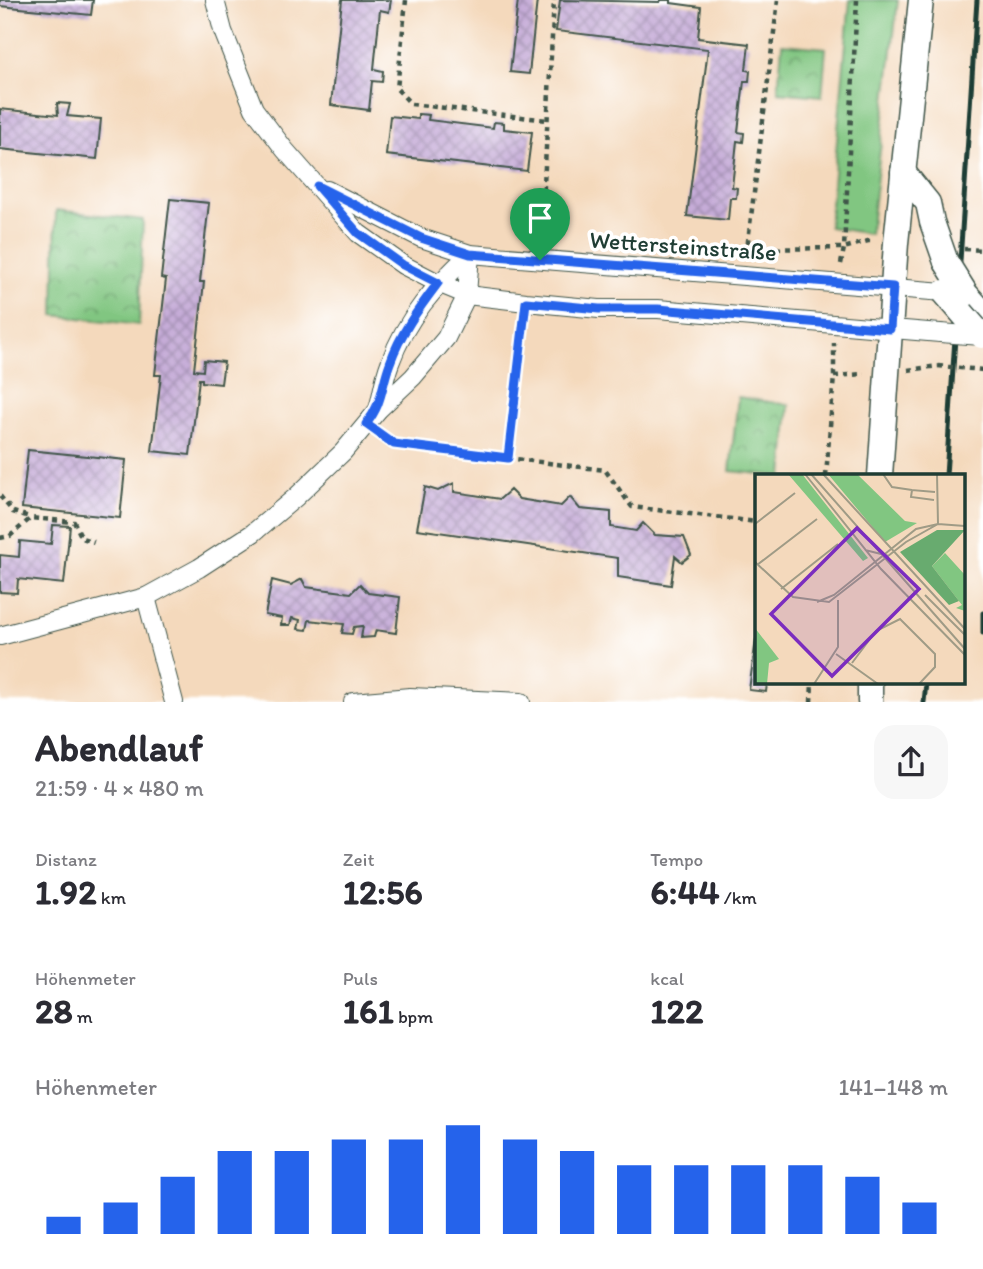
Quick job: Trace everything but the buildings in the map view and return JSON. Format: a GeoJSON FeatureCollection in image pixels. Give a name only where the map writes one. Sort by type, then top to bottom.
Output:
{"type":"FeatureCollection","features":[{"type":"Feature","properties":{"kind":"main road"},"geometry":{"type":"LineString","coordinates":[[880,474],[893,287],[921,0]]}},
{"type":"Feature","properties":{"kind":"main road"},"geometry":{"type":"LineString","coordinates":[[903,172],[929,204],[932,222],[951,255],[964,294],[983,336]]}},
{"type":"Feature","properties":{"kind":"main road"},"geometry":{"type":"LineString","coordinates":[[964,294],[983,313]]}},
{"type":"Feature","properties":{"kind":"main road"},"geometry":{"type":"LineString","coordinates":[[870,684],[870,702]]}},
{"type":"Feature","properties":{"kind":"street","name":"Wettersteinstraße"},"geometry":{"type":"LineString","coordinates":[[215,0],[223,31],[254,109],[285,150],[358,233],[403,265],[438,283],[467,295],[526,302],[599,309],[658,309],[983,336]]}},
{"type":"Feature","properties":{"kind":"street","name":"Wettersteinstraße"},"geometry":{"type":"LineString","coordinates":[[317,186],[421,238],[470,254],[964,294]]}},
{"type":"Feature","properties":{"kind":"street"},"geometry":{"type":"LineString","coordinates":[[372,417],[390,362],[412,318],[438,283],[470,254]]}},
{"type":"Feature","properties":{"kind":"street"},"geometry":{"type":"LineString","coordinates":[[0,636],[146,597],[199,568],[253,533],[343,452],[446,338],[467,295],[470,254]]}},
{"type":"Feature","properties":{"kind":"street"},"geometry":{"type":"LineString","coordinates":[[146,597],[174,702]]}},
{"type":"Feature","properties":{"kind":"street"},"geometry":{"type":"LineString","coordinates":[[353,702],[410,696],[521,702]]}},
{"type":"Feature","properties":{"kind":"path"},"geometry":{"type":"LineString","coordinates":[[406,0],[397,89],[411,104],[547,120]]}},
{"type":"Feature","properties":{"kind":"path"},"geometry":{"type":"LineString","coordinates":[[540,260],[554,0]]}},
{"type":"Feature","properties":{"kind":"path"},"geometry":{"type":"LineString","coordinates":[[778,0],[747,249],[844,248]]}},
{"type":"Feature","properties":{"kind":"path"},"geometry":{"type":"LineString","coordinates":[[837,283],[844,248],[857,0]]}},
{"type":"Feature","properties":{"kind":"path"},"geometry":{"type":"LineString","coordinates":[[951,255],[983,250]]}},
{"type":"Feature","properties":{"kind":"path"},"geometry":{"type":"LineString","coordinates":[[508,458],[526,302]]}},
{"type":"Feature","properties":{"kind":"path"},"geometry":{"type":"LineString","coordinates":[[827,474],[834,376],[834,324]]}},
{"type":"Feature","properties":{"kind":"path"},"geometry":{"type":"LineString","coordinates":[[938,366],[983,370]]}},
{"type":"Feature","properties":{"kind":"path"},"geometry":{"type":"LineString","coordinates":[[372,417],[394,444],[605,470],[632,507],[755,522]]}},
{"type":"Feature","properties":{"kind":"path"},"geometry":{"type":"LineString","coordinates":[[0,496],[13,512],[31,518],[74,522],[82,538],[94,542]]}},
{"type":"Feature","properties":{"kind":"path"},"geometry":{"type":"LineString","coordinates":[[0,538],[10,536],[31,518]]}},
{"type":"Feature","properties":{"kind":"path"},"geometry":{"type":"LineString","coordinates":[[811,702],[812,684]]}},
{"type":"Feature","properties":{"kind":"green space"},"geometry":{"type":"Polygon","coordinates":[[[850,0],[898,0],[870,234],[829,227],[850,0]]]}},
{"type":"Feature","properties":{"kind":"green space"},"geometry":{"type":"Polygon","coordinates":[[[782,44],[826,48],[822,96],[778,92],[782,44]]]}},
{"type":"Feature","properties":{"kind":"green space"},"geometry":{"type":"Polygon","coordinates":[[[56,210],[143,220],[139,325],[54,315],[56,210]]]}},
{"type":"Feature","properties":{"kind":"green space"},"geometry":{"type":"Polygon","coordinates":[[[738,397],[789,405],[783,474],[730,471],[738,397]]]}},
{"type":"Feature","properties":{"kind":"railway"},"geometry":{"type":"LineString","coordinates":[[946,474],[977,0]]}},
{"type":"Feature","properties":{"kind":"railway"},"geometry":{"type":"LineString","coordinates":[[983,613],[983,633]]}},
{"type":"Feature","properties":{"kind":"railway"},"geometry":{"type":"LineString","coordinates":[[924,702],[926,684]]}},
{"type":"Feature","properties":{"kind":"route"},"geometry":{"type":"LineString","coordinates":[[317,186],[421,238],[470,254],[540,260],[893,287],[890,329],[658,309],[599,309],[526,302],[508,458],[394,444],[366,424],[377,410],[390,362],[412,318],[438,283],[403,265],[358,233],[317,186]]}}]}
